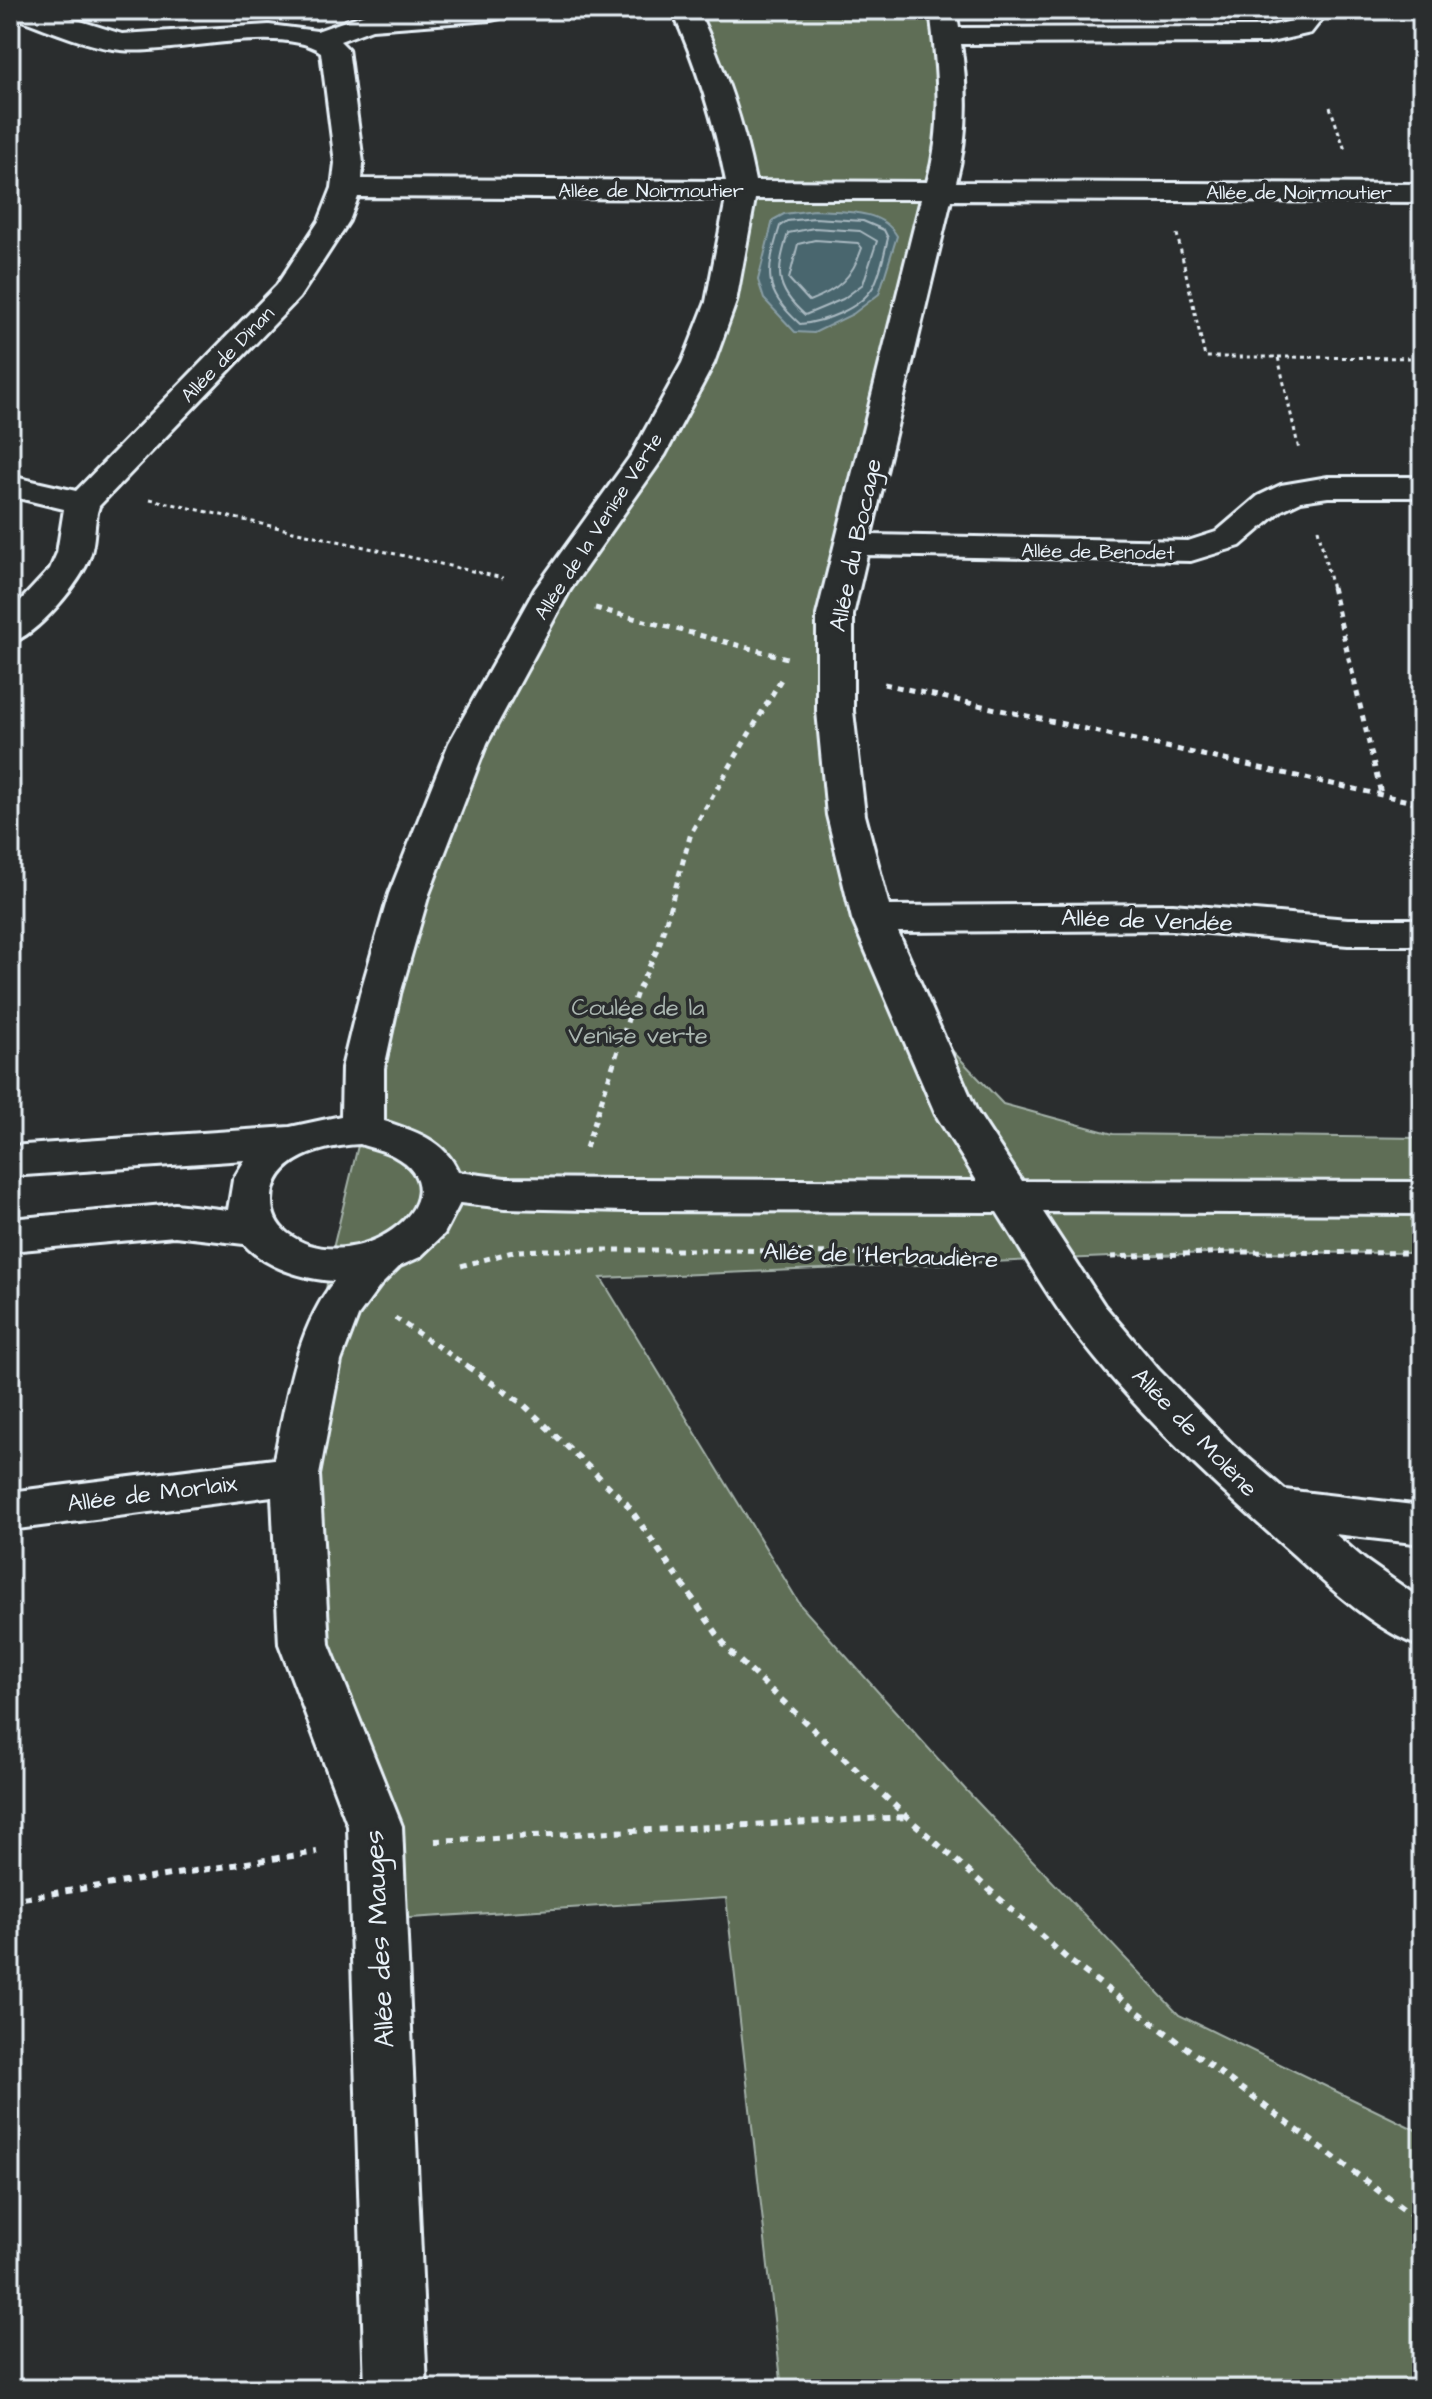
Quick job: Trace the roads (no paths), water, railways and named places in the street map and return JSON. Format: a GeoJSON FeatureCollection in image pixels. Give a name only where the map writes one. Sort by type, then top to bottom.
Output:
{"type":"FeatureCollection","features":[{"type":"Feature","properties":{"kind":"street"},"geometry":{"type":"LineString","coordinates":[[19,10],[97,37],[122,42],[288,32],[322,38],[368,21],[491,12]]}},
{"type":"Feature","properties":{"kind":"street","name":"Allée de la Venise Verte"},"geometry":{"type":"LineString","coordinates":[[362,1129],[363,1068],[409,894],[468,743],[553,589],[648,455],[698,363],[721,302],[742,190],[729,123],[711,67],[685,10]]}},
{"type":"Feature","properties":{"kind":"street"},"geometry":{"type":"LineString","coordinates":[[946,23],[1266,35],[1301,27],[1316,10]]}},
{"type":"Feature","properties":{"kind":"street","name":"Allée du Bocage"},"geometry":{"type":"LineString","coordinates":[[946,23],[953,81],[947,162],[835,615],[834,673],[839,771],[849,827],[872,919],[957,1115],[1012,1196]]}},
{"type":"Feature","properties":{"kind":"street"},"geometry":{"type":"LineString","coordinates":[[322,38],[334,49],[349,163],[347,188]]}},
{"type":"Feature","properties":{"kind":"street","name":"Allée de Noirmoutier"},"geometry":{"type":"LineString","coordinates":[[347,188],[1422,193]]}},
{"type":"Feature","properties":{"kind":"street","name":"Allée de Dinan"},"geometry":{"type":"LineString","coordinates":[[91,495],[288,291],[334,221],[347,188]]}},
{"type":"Feature","properties":{"kind":"street"},"geometry":{"type":"LineString","coordinates":[[10,486],[91,495],[76,517],[74,555],[66,573],[10,632]]}},
{"type":"Feature","properties":{"kind":"street","name":"Allée de Benodet"},"geometry":{"type":"LineString","coordinates":[[851,544],[912,548],[1191,551],[1228,539],[1270,503],[1293,492],[1328,487],[1422,487]]}},
{"type":"Feature","properties":{"kind":"street","name":"Allée de Vendée"},"geometry":{"type":"LineString","coordinates":[[872,919],[1173,917],[1348,932],[1422,932]]}},
{"type":"Feature","properties":{"kind":"street"},"geometry":{"type":"LineString","coordinates":[[362,1129],[395,1136],[414,1146],[432,1163],[442,1186],[441,1200],[430,1225],[415,1239],[383,1257],[350,1265],[329,1265],[293,1257],[274,1248],[256,1229],[249,1211],[253,1180],[276,1153],[295,1142],[322,1132],[362,1129]]}},
{"type":"Feature","properties":{"kind":"street"},"geometry":{"type":"LineString","coordinates":[[10,1161],[295,1142]]}},
{"type":"Feature","properties":{"kind":"street"},"geometry":{"type":"LineString","coordinates":[[442,1186],[505,1193],[572,1194],[1422,1198]]}},
{"type":"Feature","properties":{"kind":"street","name":"Allée de Molène"},"geometry":{"type":"LineString","coordinates":[[1012,1196],[1088,1317],[1142,1381],[1216,1458],[1269,1507],[1348,1574],[1422,1627]]}},
{"type":"Feature","properties":{"kind":"street"},"geometry":{"type":"LineString","coordinates":[[10,1235],[175,1220],[256,1229]]}},
{"type":"Feature","properties":{"kind":"street","name":"Allée des Mauges"},"geometry":{"type":"LineString","coordinates":[[293,1257],[305,1286],[315,1325],[318,1361]]}},
{"type":"Feature","properties":{"kind":"street","name":"Allée des Mauges"},"geometry":{"type":"LineString","coordinates":[[383,1257],[364,1274],[337,1310],[318,1361],[295,1475],[304,1644],[375,1826],[396,2389]]}},
{"type":"Feature","properties":{"kind":"street","name":"Allée de Morlaix"},"geometry":{"type":"LineString","coordinates":[[10,1511],[295,1475]]}},
{"type":"Feature","properties":{"kind":"street"},"geometry":{"type":"LineString","coordinates":[[1269,1507],[1422,1525]]}},
{"type":"Feature","properties":{"kind":"water"},"geometry":{"type":"Polygon","coordinates":[[[814,210],[871,216],[881,220],[897,236],[879,294],[853,314],[814,333],[795,332],[764,299],[758,280],[773,220],[784,214],[814,210]]]}},
{"type":"Feature","properties":{"kind":"park label","name":"Coulée de la Venise verte"},"geometry":{"type":"Point","coordinates":[638,1021]}}]}
